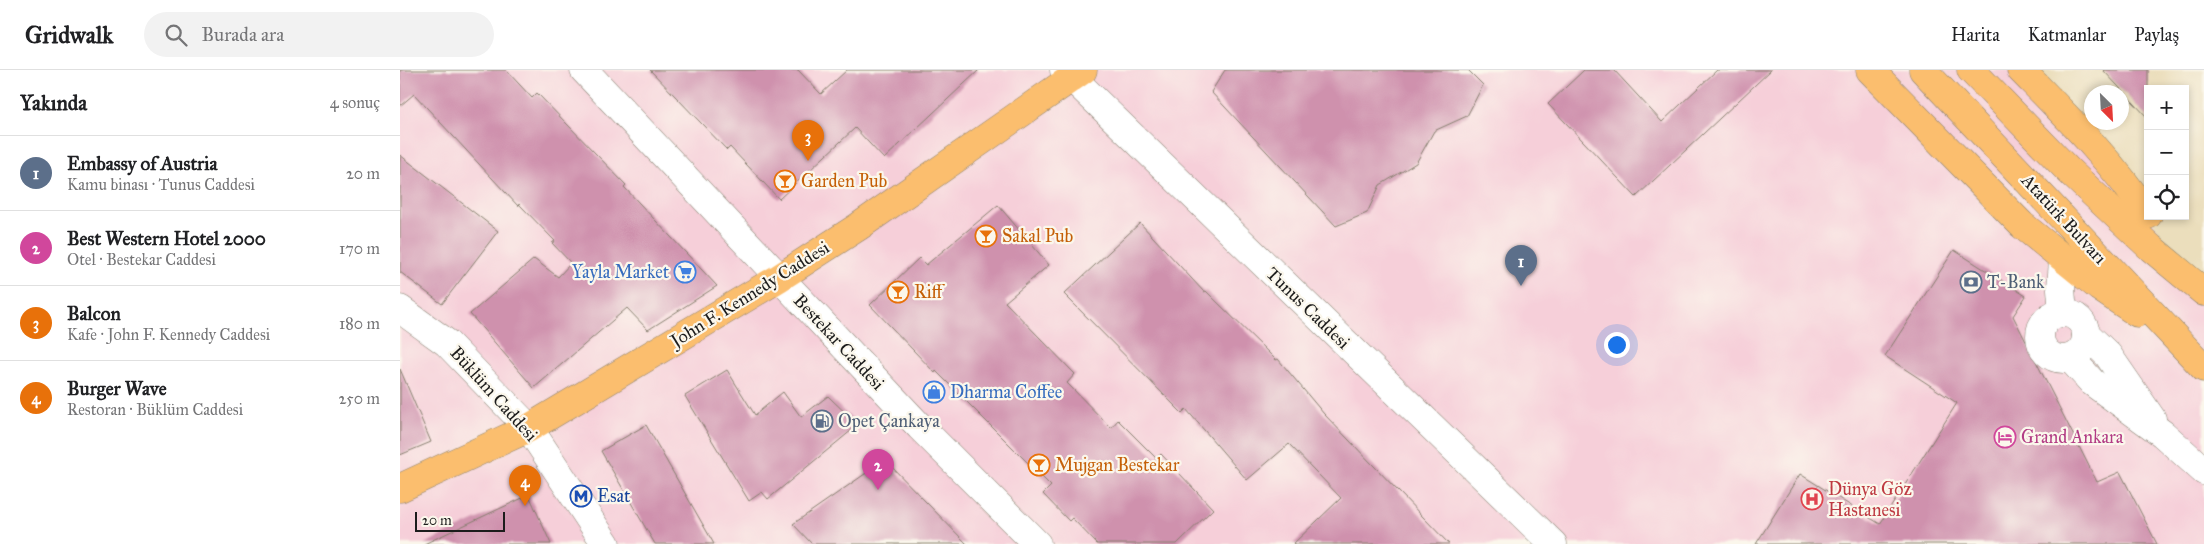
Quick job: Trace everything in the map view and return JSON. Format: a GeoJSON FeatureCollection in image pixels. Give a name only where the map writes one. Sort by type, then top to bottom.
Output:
{"type":"FeatureCollection","features":[{"type":"Feature","properties":{"kind":"main road"},"geometry":{"type":"LineString","coordinates":[[1870,70],[2022,225],[2100,288],[2172,335]]}},
{"type":"Feature","properties":{"kind":"main road","name":"Atatürk Bulvarı"},"geometry":{"type":"LineString","coordinates":[[1924,70],[2204,368]]}},
{"type":"Feature","properties":{"kind":"main road","name":"Atatürk Bulvarı"},"geometry":{"type":"LineString","coordinates":[[1970,70],[2069,171],[2151,248],[2204,292]]}},
{"type":"Feature","properties":{"kind":"main road"},"geometry":{"type":"LineString","coordinates":[[2020,70],[2086,136],[2129,186],[2144,210]]}},
{"type":"Feature","properties":{"kind":"main road","name":"John F. Kennedy Caddesi"},"geometry":{"type":"LineString","coordinates":[[400,488],[529,428],[779,278],[866,222],[1073,73]]}},
{"type":"Feature","properties":{"kind":"main road"},"geometry":{"type":"LineString","coordinates":[[2150,220],[2183,273]]}},
{"type":"Feature","properties":{"kind":"street","name":"Bestekar Caddesi"},"geometry":{"type":"LineString","coordinates":[[584,70],[702,193],[779,278],[920,427],[1037,544]]}},
{"type":"Feature","properties":{"kind":"street","name":"Tunus Caddesi"},"geometry":{"type":"LineString","coordinates":[[1073,73],[1553,544]]}},
{"type":"Feature","properties":{"kind":"street"},"geometry":{"type":"LineString","coordinates":[[2063,260],[2060,289],[2063,313]]}},
{"type":"Feature","properties":{"kind":"street","name":"Büklüm Caddesi"},"geometry":{"type":"LineString","coordinates":[[400,309],[447,343],[529,428],[606,544]]}},
{"type":"Feature","properties":{"kind":"street"},"geometry":{"type":"LineString","coordinates":[[2086,334],[2082,349],[2070,358],[2062,359],[2048,354],[2040,342],[2040,334],[2045,321],[2058,313],[2073,315],[2079,320],[2086,334],[2108,355],[2163,434]]}},
{"type":"Feature","properties":{"kind":"street"},"geometry":{"type":"LineString","coordinates":[[2070,358],[2092,382],[2163,434],[2204,471]]}},
{"type":"Feature","properties":{"kind":"shaded area"},"geometry":{"type":"Polygon","coordinates":[[[400,70],[2021,70],[2144,210],[2144,220],[2151,220],[2183,273],[2204,292],[2204,544],[400,544],[400,70]]]}},
{"type":"Feature","properties":{"kind":"building"},"geometry":{"type":"Polygon","coordinates":[[[400,70],[506,70],[532,98],[537,93],[626,185],[624,187],[717,286],[648,330],[627,308],[534,388],[470,314],[534,259],[558,277],[571,263],[552,243],[555,241],[519,204],[518,206],[414,94],[400,106],[400,70]]]}},
{"type":"Feature","properties":{"kind":"building"},"geometry":{"type":"Polygon","coordinates":[[[650,70],[798,70],[821,94],[847,70],[979,70],[884,159],[855,128],[779,199],[730,147],[727,150],[650,70]]]}},
{"type":"Feature","properties":{"kind":"building"},"geometry":{"type":"Polygon","coordinates":[[[1225,70],[1468,70],[1483,85],[1467,116],[1434,131],[1416,163],[1380,185],[1367,213],[1336,226],[1211,92],[1225,70]]]}},
{"type":"Feature","properties":{"kind":"building"},"geometry":{"type":"Polygon","coordinates":[[[1584,70],[1614,70],[1662,122],[1717,70],[1771,70],[1636,197],[1548,104],[1584,70]]]}},
{"type":"Feature","properties":{"kind":"building"},"geometry":{"type":"Polygon","coordinates":[[[2103,70],[2148,70],[2148,85],[2144,85],[2144,114],[2129,98],[2129,85],[2117,85],[2103,70]]]}},
{"type":"Feature","properties":{"kind":"building"},"geometry":{"type":"Polygon","coordinates":[[[400,155],[498,231],[442,304],[400,272],[400,155]]]}},
{"type":"Feature","properties":{"kind":"building"},"geometry":{"type":"Polygon","coordinates":[[[998,205],[1049,265],[1005,302],[1075,374],[1067,383],[1111,428],[1118,420],[1156,458],[1161,454],[1213,509],[1177,544],[1097,544],[1072,518],[1069,521],[1043,494],[1051,486],[936,371],[935,373],[870,305],[919,258],[926,265],[998,205]]]}},
{"type":"Feature","properties":{"kind":"building"},"geometry":{"type":"Polygon","coordinates":[[[1140,223],[1204,292],[1206,291],[1276,360],[1278,359],[1324,414],[1449,544],[1293,544],[1341,498],[1289,444],[1247,480],[1186,409],[1182,413],[1064,294],[1140,223]]]}},
{"type":"Feature","properties":{"kind":"building","name":"Grand Ankara"},"geometry":{"type":"Polygon","coordinates":[[[1954,250],[2026,296],[2013,316],[2097,482],[2120,472],[2157,544],[1756,544],[1800,474],[1880,524],[1957,403],[1885,356],[1954,250]]]}},
{"type":"Feature","properties":{"kind":"building"},"geometry":{"type":"Polygon","coordinates":[[[400,369],[431,442],[400,455],[400,369]]]}},
{"type":"Feature","properties":{"kind":"building"},"geometry":{"type":"Polygon","coordinates":[[[727,370],[755,415],[783,392],[801,417],[828,396],[858,425],[768,499],[762,492],[749,501],[685,396],[727,370]]]}},
{"type":"Feature","properties":{"kind":"building"},"geometry":{"type":"Polygon","coordinates":[[[646,425],[714,544],[655,544],[601,451],[646,425]]]}},
{"type":"Feature","properties":{"kind":"building"},"geometry":{"type":"Polygon","coordinates":[[[885,460],[967,544],[812,544],[793,524],[885,460]]]}},
{"type":"Feature","properties":{"kind":"building"},"geometry":{"type":"Polygon","coordinates":[[[529,495],[551,544],[424,544],[529,495]]]}},
{"type":"Feature","properties":{"kind":"place","name":"Balcon"},"geometry":{"type":"Point","coordinates":[808,161]}},
{"type":"Feature","properties":{"kind":"place","name":"Garden Pub"},"geometry":{"type":"Point","coordinates":[785,181]}},
{"type":"Feature","properties":{"kind":"place","name":"Sakal Pub"},"geometry":{"type":"Point","coordinates":[986,236]}},
{"type":"Feature","properties":{"kind":"place","name":"Yayla Market"},"geometry":{"type":"Point","coordinates":[685,272]}},
{"type":"Feature","properties":{"kind":"place","name":"T-Bank"},"geometry":{"type":"Point","coordinates":[1971,282]}},
{"type":"Feature","properties":{"kind":"place","name":"Embassy of Austria"},"geometry":{"type":"Point","coordinates":[1521,286]}},
{"type":"Feature","properties":{"kind":"place","name":"Riff"},"geometry":{"type":"Point","coordinates":[898,292]}},
{"type":"Feature","properties":{"kind":"place","name":"Dharma Coffee"},"geometry":{"type":"Point","coordinates":[934,392]}},
{"type":"Feature","properties":{"kind":"place","name":"Opet Çankaya"},"geometry":{"type":"Point","coordinates":[822,421]}},
{"type":"Feature","properties":{"kind":"place","name":"Grand Ankara"},"geometry":{"type":"Point","coordinates":[2005,437]}},
{"type":"Feature","properties":{"kind":"place","name":"Mujgan Bestekar"},"geometry":{"type":"Point","coordinates":[1039,465]}},
{"type":"Feature","properties":{"kind":"place","name":"Best Western Hotel 2000"},"geometry":{"type":"Point","coordinates":[878,490]}},
{"type":"Feature","properties":{"kind":"place","name":"Esat"},"geometry":{"type":"Point","coordinates":[581,496]}},
{"type":"Feature","properties":{"kind":"place","name":"Dünya Göz Hastanesi"},"geometry":{"type":"Point","coordinates":[1812,499]}},
{"type":"Feature","properties":{"kind":"place","name":"Burger Wave"},"geometry":{"type":"Point","coordinates":[525,506]}}]}
